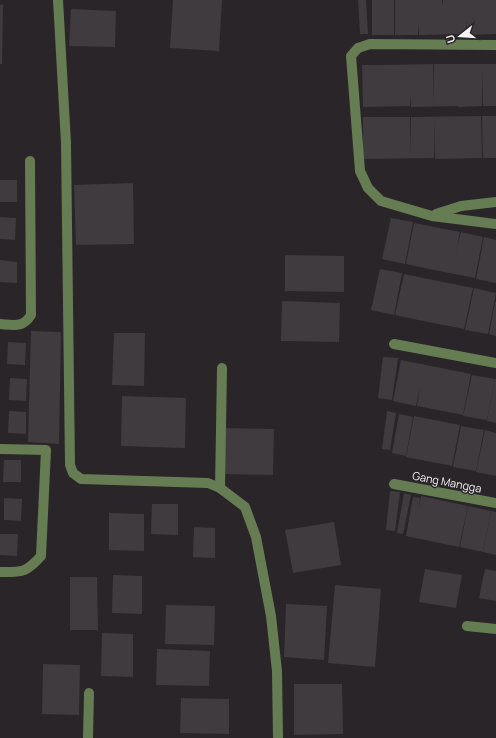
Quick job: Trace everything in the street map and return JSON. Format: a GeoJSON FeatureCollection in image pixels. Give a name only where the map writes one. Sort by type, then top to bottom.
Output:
{"type":"FeatureCollection","features":[{"type":"Feature","properties":{"kind":"street"},"geometry":{"type":"LineString","coordinates":[[58,0],[66,143],[70,465],[73,473],[81,479],[208,483],[220,488],[245,506],[256,537],[270,616],[277,671],[278,738]]}},
{"type":"Feature","properties":{"kind":"street"},"geometry":{"type":"LineString","coordinates":[[496,45],[370,44],[358,48],[351,56],[360,170],[368,188],[381,201],[432,216],[496,224]]}},
{"type":"Feature","properties":{"kind":"street"},"geometry":{"type":"LineString","coordinates":[[0,324],[21,325],[27,322],[31,315],[30,161]]}},
{"type":"Feature","properties":{"kind":"street"},"geometry":{"type":"LineString","coordinates":[[432,216],[461,206],[496,202]]}},
{"type":"Feature","properties":{"kind":"street"},"geometry":{"type":"LineString","coordinates":[[394,344],[496,363]]}},
{"type":"Feature","properties":{"kind":"street"},"geometry":{"type":"LineString","coordinates":[[220,488],[222,368]]}},
{"type":"Feature","properties":{"kind":"street"},"geometry":{"type":"LineString","coordinates":[[0,449],[46,450],[41,556],[32,566],[22,572],[0,572]]}},
{"type":"Feature","properties":{"kind":"street","name":"Gang Mangga"},"geometry":{"type":"LineString","coordinates":[[394,484],[496,503]]}},
{"type":"Feature","properties":{"kind":"street"},"geometry":{"type":"LineString","coordinates":[[467,626],[496,629]]}},
{"type":"Feature","properties":{"kind":"street"},"geometry":{"type":"LineString","coordinates":[[88,738],[89,693]]}},
{"type":"Feature","properties":{"kind":"building"},"geometry":{"type":"Polygon","coordinates":[[[173,0],[222,0],[219,51],[170,48],[173,0]]]}},
{"type":"Feature","properties":{"kind":"building"},"geometry":{"type":"Polygon","coordinates":[[[358,0],[366,0],[368,34],[360,34],[358,0]]]}},
{"type":"Feature","properties":{"kind":"building"},"geometry":{"type":"Polygon","coordinates":[[[372,0],[394,0],[394,35],[372,35],[372,0]]]}},
{"type":"Feature","properties":{"kind":"building"},"geometry":{"type":"Polygon","coordinates":[[[395,0],[442,0],[442,6],[443,0],[496,0],[496,34],[467,35],[466,21],[466,34],[419,35],[418,22],[418,35],[395,35],[395,0]]]}},
{"type":"Feature","properties":{"kind":"building"},"geometry":{"type":"Polygon","coordinates":[[[0,5],[3,5],[2,64],[0,64],[0,5]]]}},
{"type":"Feature","properties":{"kind":"building"},"geometry":{"type":"Polygon","coordinates":[[[71,9],[116,11],[115,47],[69,46],[71,9]]]}},
{"type":"Feature","properties":{"kind":"building"},"geometry":{"type":"Polygon","coordinates":[[[433,64],[434,101],[434,64],[496,64],[496,106],[483,106],[482,70],[482,106],[411,107],[411,94],[410,106],[363,107],[362,65],[433,64]]]}},
{"type":"Feature","properties":{"kind":"building"},"geometry":{"type":"Polygon","coordinates":[[[481,116],[482,158],[435,159],[434,120],[434,158],[363,159],[363,117],[410,117],[410,155],[411,117],[481,116]]]}},
{"type":"Feature","properties":{"kind":"building"},"geometry":{"type":"Polygon","coordinates":[[[482,116],[496,116],[496,158],[483,158],[482,116]]]}},
{"type":"Feature","properties":{"kind":"building"},"geometry":{"type":"Polygon","coordinates":[[[0,180],[17,180],[17,202],[0,202],[0,180]]]}},
{"type":"Feature","properties":{"kind":"building"},"geometry":{"type":"Polygon","coordinates":[[[133,183],[134,244],[76,245],[74,185],[133,183]]]}},
{"type":"Feature","properties":{"kind":"building"},"geometry":{"type":"Polygon","coordinates":[[[0,217],[16,218],[15,240],[0,239],[0,217]]]}},
{"type":"Feature","properties":{"kind":"building"},"geometry":{"type":"Polygon","coordinates":[[[391,218],[413,222],[405,264],[382,259],[391,218]]]}},
{"type":"Feature","properties":{"kind":"building"},"geometry":{"type":"Polygon","coordinates":[[[414,223],[460,232],[456,251],[461,232],[483,237],[475,278],[406,264],[414,223]]]}},
{"type":"Feature","properties":{"kind":"building"},"geometry":{"type":"Polygon","coordinates":[[[484,237],[496,240],[496,283],[476,279],[484,237]]]}},
{"type":"Feature","properties":{"kind":"building"},"geometry":{"type":"Polygon","coordinates":[[[285,255],[344,256],[344,292],[285,291],[285,255]]]}},
{"type":"Feature","properties":{"kind":"building"},"geometry":{"type":"Polygon","coordinates":[[[0,260],[17,262],[17,283],[0,282],[0,260]]]}},
{"type":"Feature","properties":{"kind":"building"},"geometry":{"type":"Polygon","coordinates":[[[380,269],[402,273],[394,315],[371,310],[380,269]]]}},
{"type":"Feature","properties":{"kind":"building"},"geometry":{"type":"Polygon","coordinates":[[[404,274],[473,288],[464,329],[395,315],[404,274]]]}},
{"type":"Feature","properties":{"kind":"building"},"geometry":{"type":"Polygon","coordinates":[[[474,288],[496,293],[488,334],[465,330],[474,288]]]}},
{"type":"Feature","properties":{"kind":"building"},"geometry":{"type":"Polygon","coordinates":[[[282,301],[340,303],[339,342],[281,341],[282,301]]]}},
{"type":"Feature","properties":{"kind":"building"},"geometry":{"type":"Polygon","coordinates":[[[496,302],[496,336],[489,334],[496,302]]]}},
{"type":"Feature","properties":{"kind":"building"},"geometry":{"type":"Polygon","coordinates":[[[31,331],[61,332],[59,444],[28,442],[31,331]]]}},
{"type":"Feature","properties":{"kind":"building"},"geometry":{"type":"Polygon","coordinates":[[[114,333],[145,333],[144,386],[112,385],[114,333]]]}},
{"type":"Feature","properties":{"kind":"building"},"geometry":{"type":"Polygon","coordinates":[[[8,342],[26,343],[25,365],[7,364],[8,342]]]}},
{"type":"Feature","properties":{"kind":"building"},"geometry":{"type":"Polygon","coordinates":[[[383,357],[398,358],[392,400],[378,398],[383,357]]]}},
{"type":"Feature","properties":{"kind":"building"},"geometry":{"type":"Polygon","coordinates":[[[401,360],[471,374],[463,415],[417,406],[420,387],[416,406],[393,401],[401,360]]]}},
{"type":"Feature","properties":{"kind":"building"},"geometry":{"type":"Polygon","coordinates":[[[472,375],[495,379],[487,420],[463,416],[472,375]]]}},
{"type":"Feature","properties":{"kind":"building"},"geometry":{"type":"Polygon","coordinates":[[[10,378],[27,379],[26,401],[9,400],[10,378]]]}},
{"type":"Feature","properties":{"kind":"building"},"geometry":{"type":"Polygon","coordinates":[[[496,379],[496,423],[487,421],[496,379]]]}},
{"type":"Feature","properties":{"kind":"building"},"geometry":{"type":"Polygon","coordinates":[[[122,396],[186,398],[185,448],[121,446],[122,396]]]}},
{"type":"Feature","properties":{"kind":"building"},"geometry":{"type":"Polygon","coordinates":[[[9,411],[26,412],[26,434],[8,433],[9,411]]]}},
{"type":"Feature","properties":{"kind":"building"},"geometry":{"type":"Polygon","coordinates":[[[387,411],[396,413],[390,450],[382,449],[387,411]]]}},
{"type":"Feature","properties":{"kind":"building"},"geometry":{"type":"Polygon","coordinates":[[[399,414],[413,417],[406,456],[392,453],[399,414]]]}},
{"type":"Feature","properties":{"kind":"building"},"geometry":{"type":"Polygon","coordinates":[[[414,416],[460,425],[452,466],[406,457],[414,416]]]}},
{"type":"Feature","properties":{"kind":"building"},"geometry":{"type":"Polygon","coordinates":[[[461,426],[484,430],[476,471],[453,467],[461,426]]]}},
{"type":"Feature","properties":{"kind":"building"},"geometry":{"type":"Polygon","coordinates":[[[226,428],[274,429],[273,475],[224,474],[226,428]]]}},
{"type":"Feature","properties":{"kind":"building"},"geometry":{"type":"Polygon","coordinates":[[[485,430],[496,433],[496,476],[476,472],[485,430]]]}},
{"type":"Feature","properties":{"kind":"building"},"geometry":{"type":"Polygon","coordinates":[[[4,460],[21,460],[21,482],[3,482],[4,460]]]}},
{"type":"Feature","properties":{"kind":"building"},"geometry":{"type":"Polygon","coordinates":[[[390,491],[400,492],[395,531],[386,530],[390,491]]]}},
{"type":"Feature","properties":{"kind":"building"},"geometry":{"type":"Polygon","coordinates":[[[404,493],[411,495],[403,534],[397,533],[404,493]]]}},
{"type":"Feature","properties":{"kind":"building"},"geometry":{"type":"Polygon","coordinates":[[[421,496],[468,506],[459,547],[406,536],[413,497],[420,498],[419,509],[421,496]]]}},
{"type":"Feature","properties":{"kind":"building"},"geometry":{"type":"Polygon","coordinates":[[[4,498],[22,499],[21,521],[4,520],[4,498]]]}},
{"type":"Feature","properties":{"kind":"building"},"geometry":{"type":"Polygon","coordinates":[[[152,504],[178,504],[178,535],[151,534],[152,504]]]}},
{"type":"Feature","properties":{"kind":"building"},"geometry":{"type":"Polygon","coordinates":[[[468,506],[491,511],[483,552],[460,547],[468,506]]]}},
{"type":"Feature","properties":{"kind":"building"},"geometry":{"type":"Polygon","coordinates":[[[491,511],[496,512],[496,555],[483,552],[491,511]]]}},
{"type":"Feature","properties":{"kind":"building"},"geometry":{"type":"Polygon","coordinates":[[[109,513],[144,514],[144,551],[109,550],[109,513]]]}},
{"type":"Feature","properties":{"kind":"building"},"geometry":{"type":"Polygon","coordinates":[[[334,522],[341,565],[293,573],[285,530],[334,522]]]}},
{"type":"Feature","properties":{"kind":"building"},"geometry":{"type":"Polygon","coordinates":[[[194,527],[215,528],[215,558],[193,557],[194,527]]]}},
{"type":"Feature","properties":{"kind":"building"},"geometry":{"type":"Polygon","coordinates":[[[0,534],[18,534],[17,556],[0,555],[0,534]]]}},
{"type":"Feature","properties":{"kind":"building"},"geometry":{"type":"Polygon","coordinates":[[[425,569],[462,575],[456,608],[419,602],[425,569]]]}},
{"type":"Feature","properties":{"kind":"building"},"geometry":{"type":"Polygon","coordinates":[[[485,569],[496,571],[496,601],[479,598],[485,569]]]}},
{"type":"Feature","properties":{"kind":"building"},"geometry":{"type":"Polygon","coordinates":[[[113,575],[142,576],[142,614],[112,613],[113,575]]]}},
{"type":"Feature","properties":{"kind":"building"},"geometry":{"type":"Polygon","coordinates":[[[70,577],[97,577],[98,630],[70,630],[70,577]]]}},
{"type":"Feature","properties":{"kind":"building"},"geometry":{"type":"Polygon","coordinates":[[[335,585],[381,589],[375,667],[328,663],[335,585]]]}},
{"type":"Feature","properties":{"kind":"building"},"geometry":{"type":"Polygon","coordinates":[[[286,604],[327,606],[324,660],[284,657],[286,604]]]}},
{"type":"Feature","properties":{"kind":"building"},"geometry":{"type":"Polygon","coordinates":[[[166,605],[215,606],[214,645],[165,644],[166,605]]]}},
{"type":"Feature","properties":{"kind":"building"},"geometry":{"type":"Polygon","coordinates":[[[102,633],[133,634],[133,677],[101,676],[102,633]]]}},
{"type":"Feature","properties":{"kind":"building"},"geometry":{"type":"Polygon","coordinates":[[[157,649],[210,651],[209,686],[156,685],[157,649]]]}},
{"type":"Feature","properties":{"kind":"building"},"geometry":{"type":"Polygon","coordinates":[[[43,664],[80,665],[79,715],[42,714],[43,664]]]}},
{"type":"Feature","properties":{"kind":"building"},"geometry":{"type":"Polygon","coordinates":[[[294,684],[342,684],[343,734],[294,735],[294,684]]]}},
{"type":"Feature","properties":{"kind":"building"},"geometry":{"type":"Polygon","coordinates":[[[181,698],[229,699],[229,734],[180,733],[181,698]]]}}]}
